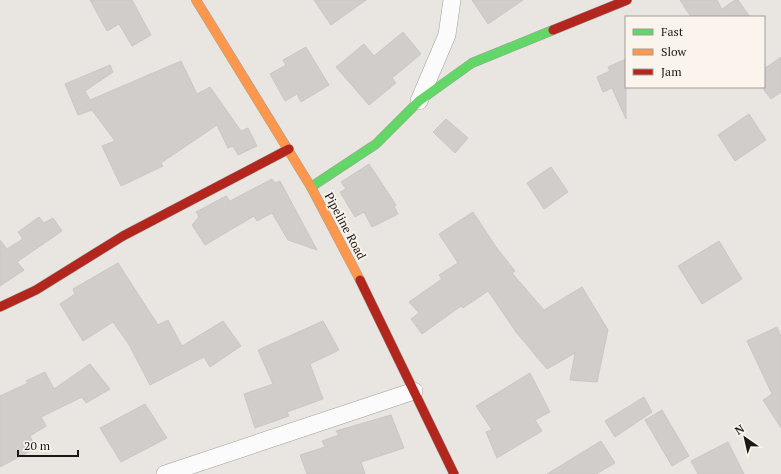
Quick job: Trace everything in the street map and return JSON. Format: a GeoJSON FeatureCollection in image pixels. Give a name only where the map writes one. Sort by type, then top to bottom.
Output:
{"type":"FeatureCollection","features":[{"type":"Feature","properties":{"kind":"street","name":"Pipeline Road"},"geometry":{"type":"LineString","coordinates":[[196,0],[311,187],[378,314],[452,474]]}},
{"type":"Feature","properties":{"kind":"street"},"geometry":{"type":"LineString","coordinates":[[419,101],[446,35],[452,0]]}},
{"type":"Feature","properties":{"kind":"street"},"geometry":{"type":"LineString","coordinates":[[311,187],[376,144],[419,101],[472,63],[628,0]]}},
{"type":"Feature","properties":{"kind":"street"},"geometry":{"type":"LineString","coordinates":[[0,307],[36,290],[123,236],[289,149]]}},
{"type":"Feature","properties":{"kind":"street"},"geometry":{"type":"LineString","coordinates":[[165,474],[414,391]]}},
{"type":"Feature","properties":{"kind":"building"},"geometry":{"type":"Polygon","coordinates":[[[90,0],[132,0],[151,35],[132,46],[119,24],[107,31],[90,0]]]}},
{"type":"Feature","properties":{"kind":"building"},"geometry":{"type":"Polygon","coordinates":[[[314,0],[366,0],[331,25],[314,0]]]}},
{"type":"Feature","properties":{"kind":"building"},"geometry":{"type":"Polygon","coordinates":[[[472,0],[523,0],[488,24],[472,0]]]}},
{"type":"Feature","properties":{"kind":"building"},"geometry":{"type":"Polygon","coordinates":[[[680,0],[717,0],[722,9],[735,0],[738,0],[749,16],[690,16],[680,0]]]}},
{"type":"Feature","properties":{"kind":"building"},"geometry":{"type":"Polygon","coordinates":[[[403,32],[421,54],[392,78],[396,83],[369,105],[336,67],[364,44],[374,56],[403,32]]]}},
{"type":"Feature","properties":{"kind":"building"},"geometry":{"type":"Polygon","coordinates":[[[306,47],[329,85],[301,102],[297,94],[285,101],[270,74],[286,65],[283,60],[306,47]]]}},
{"type":"Feature","properties":{"kind":"building"},"geometry":{"type":"Polygon","coordinates":[[[781,57],[781,92],[771,99],[764,90],[765,68],[781,57]]]}},
{"type":"Feature","properties":{"kind":"building"},"geometry":{"type":"Polygon","coordinates":[[[625,59],[626,119],[612,88],[603,92],[597,77],[610,71],[608,67],[625,59]]]}},
{"type":"Feature","properties":{"kind":"building"},"geometry":{"type":"Polygon","coordinates":[[[181,61],[197,94],[210,87],[241,131],[248,128],[257,146],[238,155],[233,146],[228,148],[217,125],[161,163],[163,166],[121,186],[102,146],[115,141],[92,110],[78,115],[65,84],[110,65],[113,72],[85,91],[90,100],[181,61]]]}},
{"type":"Feature","properties":{"kind":"building"},"geometry":{"type":"Polygon","coordinates":[[[749,114],[766,140],[735,161],[718,135],[749,114]]]}},
{"type":"Feature","properties":{"kind":"building"},"geometry":{"type":"Polygon","coordinates":[[[446,119],[468,138],[455,153],[433,132],[446,119]]]}},
{"type":"Feature","properties":{"kind":"building"},"geometry":{"type":"Polygon","coordinates":[[[369,164],[396,205],[394,206],[398,214],[372,227],[364,212],[355,217],[340,192],[346,189],[341,182],[369,164]]]}},
{"type":"Feature","properties":{"kind":"building"},"geometry":{"type":"Polygon","coordinates":[[[551,167],[568,192],[544,209],[527,183],[551,167]]]}},
{"type":"Feature","properties":{"kind":"building"},"geometry":{"type":"Polygon","coordinates":[[[272,179],[275,183],[280,181],[317,250],[288,240],[272,213],[257,221],[254,216],[205,245],[192,225],[199,217],[196,212],[226,196],[230,201],[272,179]]]}},
{"type":"Feature","properties":{"kind":"building"},"geometry":{"type":"Polygon","coordinates":[[[473,212],[496,247],[515,271],[512,273],[544,310],[582,287],[608,330],[597,382],[570,380],[575,353],[547,369],[516,332],[488,291],[463,308],[461,306],[422,334],[411,319],[419,313],[409,302],[442,279],[439,275],[458,263],[439,234],[473,212]]]}},
{"type":"Feature","properties":{"kind":"building"},"geometry":{"type":"Polygon","coordinates":[[[39,217],[44,223],[53,218],[62,231],[17,262],[24,270],[0,286],[0,240],[7,249],[23,239],[18,232],[39,217]]]}},
{"type":"Feature","properties":{"kind":"building"},"geometry":{"type":"Polygon","coordinates":[[[719,241],[742,279],[702,304],[678,266],[719,241]]]}},
{"type":"Feature","properties":{"kind":"building"},"geometry":{"type":"Polygon","coordinates":[[[118,263],[158,325],[168,320],[182,346],[223,321],[241,346],[210,367],[204,357],[150,385],[128,343],[113,322],[83,341],[60,304],[75,294],[73,289],[118,263]]]}},
{"type":"Feature","properties":{"kind":"building"},"geometry":{"type":"Polygon","coordinates":[[[323,321],[339,350],[310,364],[323,399],[287,412],[289,416],[255,428],[244,394],[273,384],[258,350],[323,321]]]}},
{"type":"Feature","properties":{"kind":"building"},"geometry":{"type":"Polygon","coordinates":[[[777,327],[781,336],[781,428],[763,400],[772,394],[747,341],[777,327]]]}},
{"type":"Feature","properties":{"kind":"building"},"geometry":{"type":"Polygon","coordinates":[[[90,364],[110,389],[86,403],[82,397],[41,417],[46,426],[30,436],[36,448],[0,467],[0,396],[28,383],[26,381],[45,372],[54,389],[90,364]]]}},
{"type":"Feature","properties":{"kind":"building"},"geometry":{"type":"Polygon","coordinates":[[[530,373],[550,412],[535,420],[542,431],[497,458],[486,432],[492,430],[476,406],[530,373]]]}},
{"type":"Feature","properties":{"kind":"building"},"geometry":{"type":"Polygon","coordinates":[[[644,397],[652,412],[615,437],[605,421],[644,397]]]}},
{"type":"Feature","properties":{"kind":"building"},"geometry":{"type":"Polygon","coordinates":[[[145,404],[167,438],[121,462],[100,428],[145,404]]]}},
{"type":"Feature","properties":{"kind":"building"},"geometry":{"type":"Polygon","coordinates":[[[662,410],[689,456],[672,466],[645,420],[662,410]]]}},
{"type":"Feature","properties":{"kind":"building"},"geometry":{"type":"Polygon","coordinates":[[[391,415],[404,448],[361,462],[365,474],[307,474],[300,455],[325,447],[322,441],[339,435],[336,431],[391,415]]]}},
{"type":"Feature","properties":{"kind":"building"},"geometry":{"type":"Polygon","coordinates":[[[601,441],[615,463],[596,474],[547,474],[601,441]]]}},
{"type":"Feature","properties":{"kind":"building"},"geometry":{"type":"Polygon","coordinates":[[[728,442],[744,474],[698,474],[691,461],[728,442]]]}},
{"type":"Feature","properties":{"kind":"traffic: fast"},"geometry":{"type":"LineString","coordinates":[[311,187],[376,144],[419,101],[472,63],[553,30]]}},
{"type":"Feature","properties":{"kind":"traffic: slow"},"geometry":{"type":"LineString","coordinates":[[196,0],[311,187],[360,280]]}},
{"type":"Feature","properties":{"kind":"traffic: jam"},"geometry":{"type":"LineString","coordinates":[[553,30],[627,0]]}},
{"type":"Feature","properties":{"kind":"traffic: jam"},"geometry":{"type":"LineString","coordinates":[[0,307],[36,290],[123,236],[289,149]]}},
{"type":"Feature","properties":{"kind":"traffic: jam"},"geometry":{"type":"LineString","coordinates":[[360,280],[454,474]]}}]}
